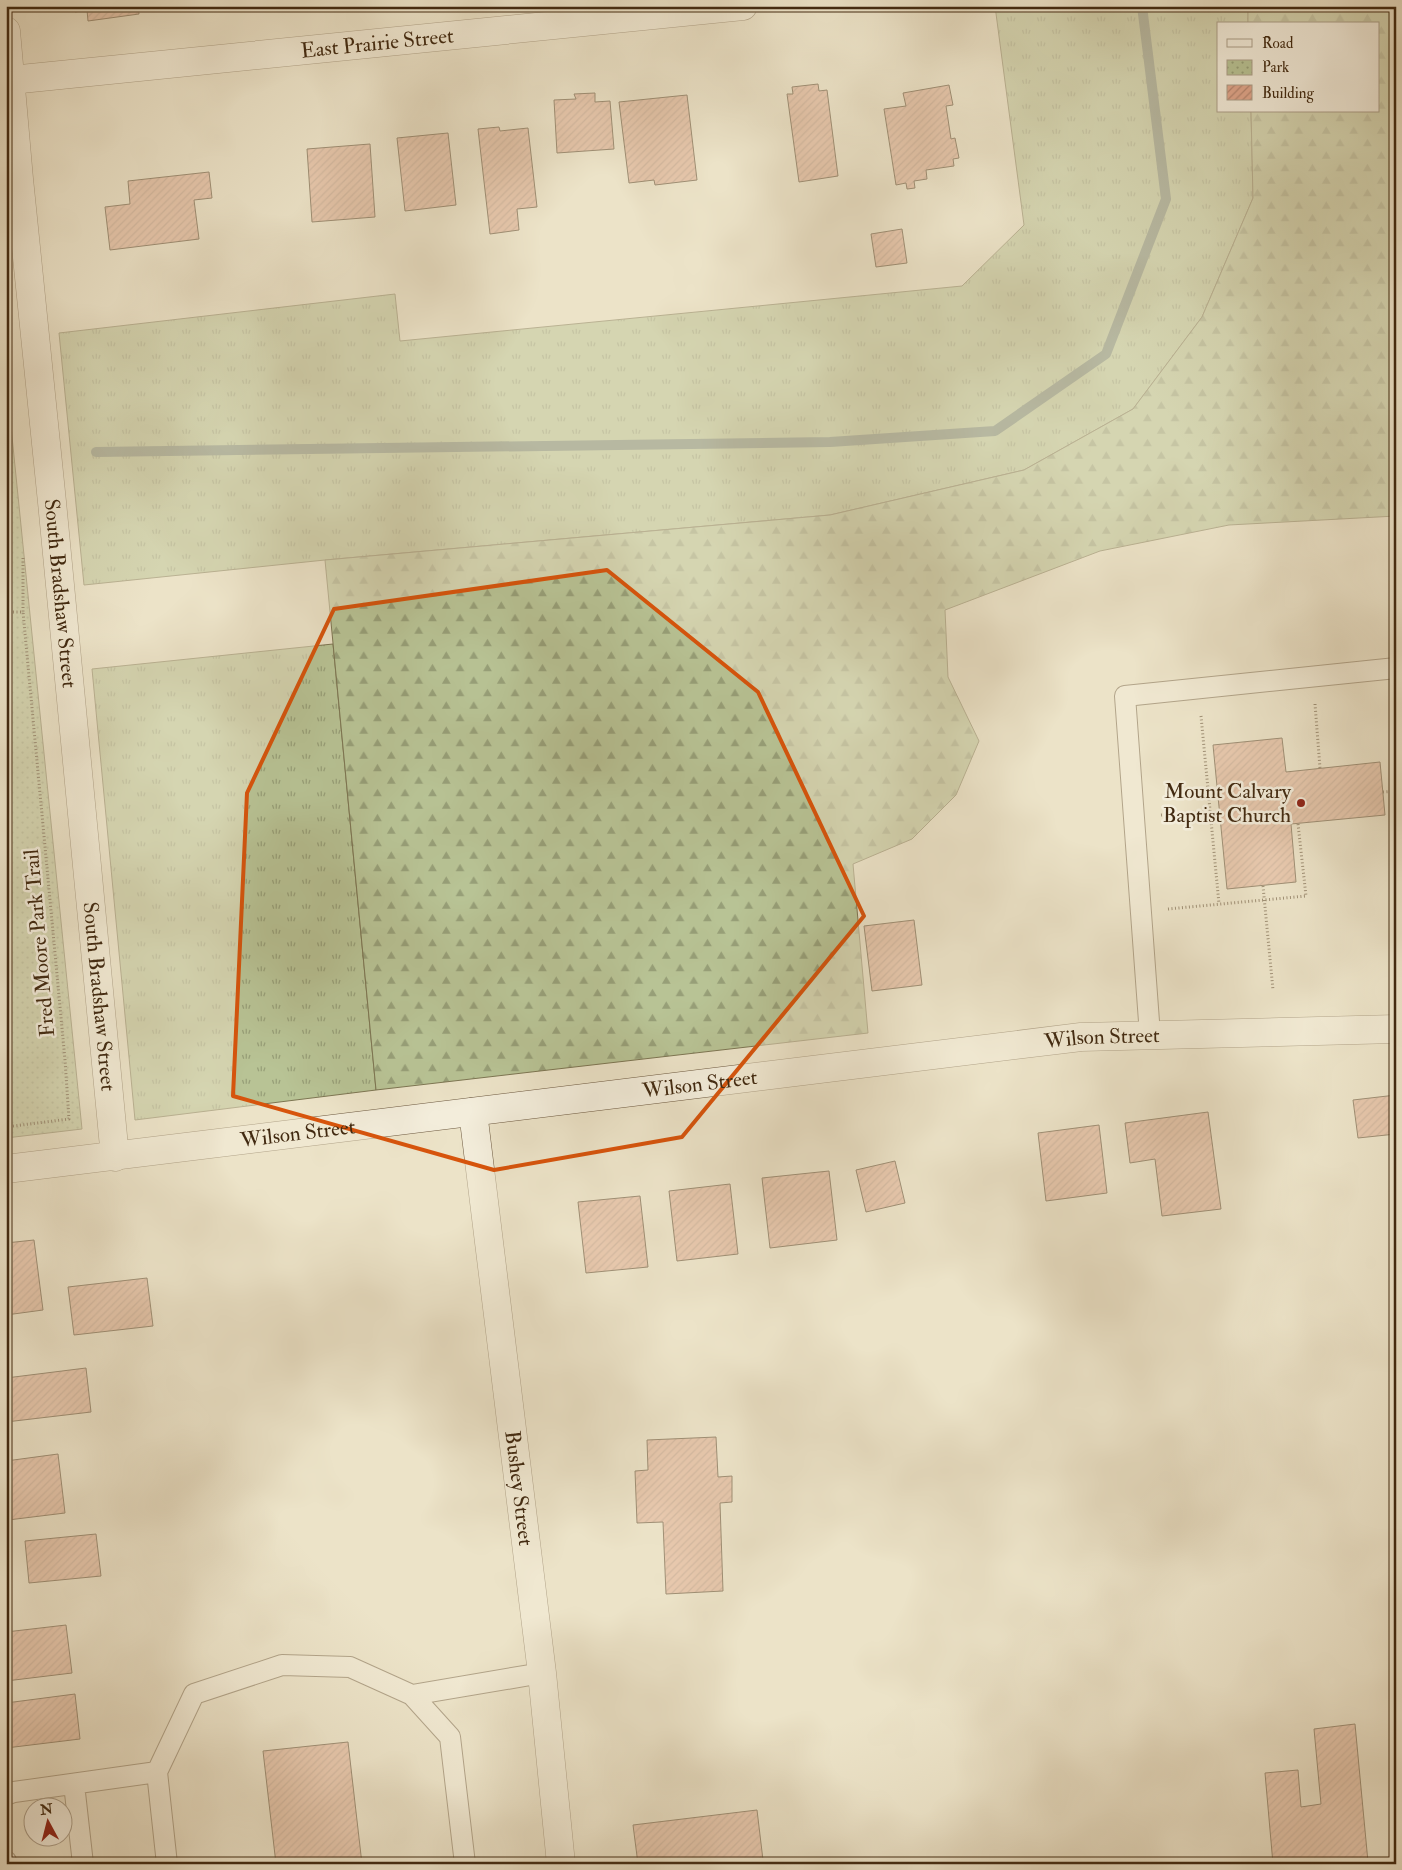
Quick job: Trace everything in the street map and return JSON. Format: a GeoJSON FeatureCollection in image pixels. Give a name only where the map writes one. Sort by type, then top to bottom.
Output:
{"type":"FeatureCollection","features":[{"type":"Feature","properties":{"kind":"street","name":"East Prairie Street"},"geometry":{"type":"LineString","coordinates":[[11,80],[744,6]]}},
{"type":"Feature","properties":{"kind":"street","name":"South Bradshaw Street"},"geometry":{"type":"LineString","coordinates":[[6,31],[115,1157]]}},
{"type":"Feature","properties":{"kind":"street","name":"Wilson Street"},"geometry":{"type":"LineString","coordinates":[[6,1170],[1081,1037],[1396,1029]]}},
{"type":"Feature","properties":{"kind":"street","name":"Bushey Street"},"geometry":{"type":"LineString","coordinates":[[473,1112],[542,1674],[561,1864]]}},
{"type":"Feature","properties":{"kind":"lane"},"geometry":{"type":"LineString","coordinates":[[1150,1035],[1124,696],[1396,668]]}},
{"type":"Feature","properties":{"kind":"lane"},"geometry":{"type":"LineString","coordinates":[[167,1864],[157,1772],[194,1694],[282,1665],[350,1667],[412,1695],[450,1737],[464,1864]]}},
{"type":"Feature","properties":{"kind":"lane"},"geometry":{"type":"LineString","coordinates":[[412,1695],[542,1674]]}},
{"type":"Feature","properties":{"kind":"lane"},"geometry":{"type":"LineString","coordinates":[[6,1795],[14,1792],[157,1772]]}},
{"type":"Feature","properties":{"kind":"lane"},"geometry":{"type":"LineString","coordinates":[[74,1784],[84,1864]]}},
{"type":"Feature","properties":{"kind":"path","name":"Fred Moore Park Trail"},"geometry":{"type":"LineString","coordinates":[[6,1127],[68,1119],[64,1050],[23,612],[23,553]]}},
{"type":"Feature","properties":{"kind":"path"},"geometry":{"type":"LineString","coordinates":[[6,612],[23,612]]}},
{"type":"Feature","properties":{"kind":"path"},"geometry":{"type":"LineString","coordinates":[[1312,677],[1320,768]]}},
{"type":"Feature","properties":{"kind":"path"},"geometry":{"type":"LineString","coordinates":[[1198,688],[1219,904]]}},
{"type":"Feature","properties":{"kind":"path"},"geometry":{"type":"LineString","coordinates":[[1383,792],[1396,790]]}},
{"type":"Feature","properties":{"kind":"path"},"geometry":{"type":"LineString","coordinates":[[1134,817],[1210,811]]}},
{"type":"Feature","properties":{"kind":"path"},"geometry":{"type":"LineString","coordinates":[[1141,912],[1306,896],[1298,824]]}},
{"type":"Feature","properties":{"kind":"path"},"geometry":{"type":"LineString","coordinates":[[1262,886],[1273,990]]}},
{"type":"Feature","properties":{"kind":"highlighted area"},"geometry":{"type":"Polygon","coordinates":[[[607,570],[758,692],[864,916],[682,1137],[494,1170],[233,1096],[247,793],[334,609],[607,570]]]}},
{"type":"Feature","properties":{"kind":"green space"},"geometry":{"type":"Polygon","coordinates":[[[995,6],[1248,6],[1248,22],[1217,22],[1217,112],[1251,112],[1253,198],[1202,317],[1133,409],[1024,470],[830,515],[325,560],[84,585],[59,333],[395,294],[400,341],[962,286],[1024,225],[995,6]]]}},
{"type":"Feature","properties":{"kind":"green space"},"geometry":{"type":"Polygon","coordinates":[[[1248,6],[1396,6],[1396,516],[1229,525],[1100,551],[945,610],[948,677],[979,741],[956,795],[912,839],[853,864],[868,1033],[376,1090],[325,560],[830,515],[1024,470],[1133,409],[1202,317],[1253,198],[1251,112],[1380,112],[1380,22],[1248,22],[1248,6]]]}},
{"type":"Feature","properties":{"kind":"green space"},"geometry":{"type":"Polygon","coordinates":[[[6,377],[82,1129],[6,1138],[6,377]]]}},
{"type":"Feature","properties":{"kind":"green space"},"geometry":{"type":"Polygon","coordinates":[[[333,644],[376,1090],[135,1120],[92,669],[333,644]]]}},
{"type":"Feature","properties":{"kind":"building"},"geometry":{"type":"Polygon","coordinates":[[[74,6],[138,6],[139,14],[88,21],[87,10],[75,12],[74,6]]]}},
{"type":"Feature","properties":{"kind":"building"},"geometry":{"type":"Polygon","coordinates":[[[818,84],[819,91],[827,90],[838,176],[799,182],[787,94],[793,94],[792,87],[818,84]]]}},
{"type":"Feature","properties":{"kind":"building"},"geometry":{"type":"Polygon","coordinates":[[[949,85],[953,105],[946,106],[951,139],[955,138],[959,158],[953,159],[954,166],[926,170],[927,179],[914,181],[915,188],[907,189],[906,183],[896,185],[884,109],[906,106],[903,93],[949,85]]]}},
{"type":"Feature","properties":{"kind":"building"},"geometry":{"type":"Polygon","coordinates":[[[595,93],[595,102],[610,101],[614,149],[557,153],[554,100],[576,99],[574,94],[595,93]]]}},
{"type":"Feature","properties":{"kind":"building"},"geometry":{"type":"Polygon","coordinates":[[[687,95],[697,180],[655,185],[654,180],[629,183],[619,102],[687,95]]]}},
{"type":"Feature","properties":{"kind":"building"},"geometry":{"type":"Polygon","coordinates":[[[499,127],[500,131],[528,128],[537,207],[517,209],[519,230],[490,234],[478,129],[499,127]]]}},
{"type":"Feature","properties":{"kind":"building"},"geometry":{"type":"Polygon","coordinates":[[[448,133],[456,205],[405,211],[397,138],[448,133]]]}},
{"type":"Feature","properties":{"kind":"building"},"geometry":{"type":"Polygon","coordinates":[[[370,144],[375,217],[312,222],[307,149],[370,144]]]}},
{"type":"Feature","properties":{"kind":"building"},"geometry":{"type":"Polygon","coordinates":[[[209,172],[212,198],[194,200],[199,239],[110,250],[105,207],[130,204],[128,181],[209,172]]]}},
{"type":"Feature","properties":{"kind":"building"},"geometry":{"type":"Polygon","coordinates":[[[902,229],[907,263],[876,267],[871,234],[902,229]]]}},
{"type":"Feature","properties":{"kind":"building","name":"Mount Calvary Baptist Church"},"geometry":{"type":"Polygon","coordinates":[[[1282,738],[1286,772],[1380,762],[1385,815],[1291,824],[1296,882],[1227,889],[1213,745],[1282,738]]]}},
{"type":"Feature","properties":{"kind":"building"},"geometry":{"type":"Polygon","coordinates":[[[914,920],[922,985],[872,991],[864,926],[914,920]]]}},
{"type":"Feature","properties":{"kind":"building"},"geometry":{"type":"Polygon","coordinates":[[[1396,1095],[1396,1134],[1358,1138],[1353,1100],[1396,1095]]]}},
{"type":"Feature","properties":{"kind":"building"},"geometry":{"type":"Polygon","coordinates":[[[1208,1112],[1221,1209],[1162,1216],[1155,1159],[1130,1163],[1125,1123],[1208,1112]]]}},
{"type":"Feature","properties":{"kind":"building"},"geometry":{"type":"Polygon","coordinates":[[[1099,1125],[1107,1193],[1046,1201],[1038,1133],[1099,1125]]]}},
{"type":"Feature","properties":{"kind":"building"},"geometry":{"type":"Polygon","coordinates":[[[895,1161],[905,1203],[866,1212],[856,1170],[895,1161]]]}},
{"type":"Feature","properties":{"kind":"building"},"geometry":{"type":"Polygon","coordinates":[[[829,1171],[837,1240],[770,1248],[762,1178],[829,1171]]]}},
{"type":"Feature","properties":{"kind":"building"},"geometry":{"type":"Polygon","coordinates":[[[730,1184],[738,1254],[677,1261],[669,1191],[730,1184]]]}},
{"type":"Feature","properties":{"kind":"building"},"geometry":{"type":"Polygon","coordinates":[[[640,1196],[648,1267],[586,1273],[578,1202],[640,1196]]]}},
{"type":"Feature","properties":{"kind":"building"},"geometry":{"type":"Polygon","coordinates":[[[34,1240],[43,1310],[6,1315],[6,1243],[34,1240]]]}},
{"type":"Feature","properties":{"kind":"building"},"geometry":{"type":"Polygon","coordinates":[[[147,1278],[153,1326],[74,1335],[68,1287],[147,1278]]]}},
{"type":"Feature","properties":{"kind":"building"},"geometry":{"type":"Polygon","coordinates":[[[86,1368],[91,1412],[6,1422],[6,1378],[86,1368]]]}},
{"type":"Feature","properties":{"kind":"building"},"geometry":{"type":"Polygon","coordinates":[[[716,1437],[718,1477],[732,1476],[732,1502],[720,1503],[723,1591],[666,1594],[663,1522],[637,1523],[635,1471],[648,1470],[647,1440],[716,1437]]]}},
{"type":"Feature","properties":{"kind":"building"},"geometry":{"type":"Polygon","coordinates":[[[58,1454],[65,1513],[8,1520],[6,1461],[58,1454]]]}},
{"type":"Feature","properties":{"kind":"building"},"geometry":{"type":"Polygon","coordinates":[[[96,1534],[101,1576],[29,1583],[25,1541],[96,1534]]]}},
{"type":"Feature","properties":{"kind":"building"},"geometry":{"type":"Polygon","coordinates":[[[66,1625],[72,1673],[6,1681],[6,1632],[66,1625]]]}},
{"type":"Feature","properties":{"kind":"building"},"geometry":{"type":"Polygon","coordinates":[[[75,1694],[80,1739],[6,1748],[6,1703],[75,1694]]]}},
{"type":"Feature","properties":{"kind":"building"},"geometry":{"type":"Polygon","coordinates":[[[1355,1724],[1368,1862],[1352,1864],[1273,1864],[1265,1773],[1298,1770],[1301,1807],[1321,1804],[1314,1729],[1355,1724]]]}},
{"type":"Feature","properties":{"kind":"building"},"geometry":{"type":"Polygon","coordinates":[[[348,1742],[362,1864],[276,1864],[263,1751],[348,1742]]]}},
{"type":"Feature","properties":{"kind":"building"},"geometry":{"type":"Polygon","coordinates":[[[757,1810],[763,1860],[734,1864],[638,1864],[633,1825],[757,1810]]]}},
{"type":"Feature","properties":{"kind":"waterway"},"geometry":{"type":"LineString","coordinates":[[96,452],[830,442],[995,431],[1106,354],[1166,199],[1142,6]]}},
{"type":"Feature","properties":{"kind":"place","name":"Mount Calvary Baptist Church"},"geometry":{"type":"Point","coordinates":[1301,803]}}]}
